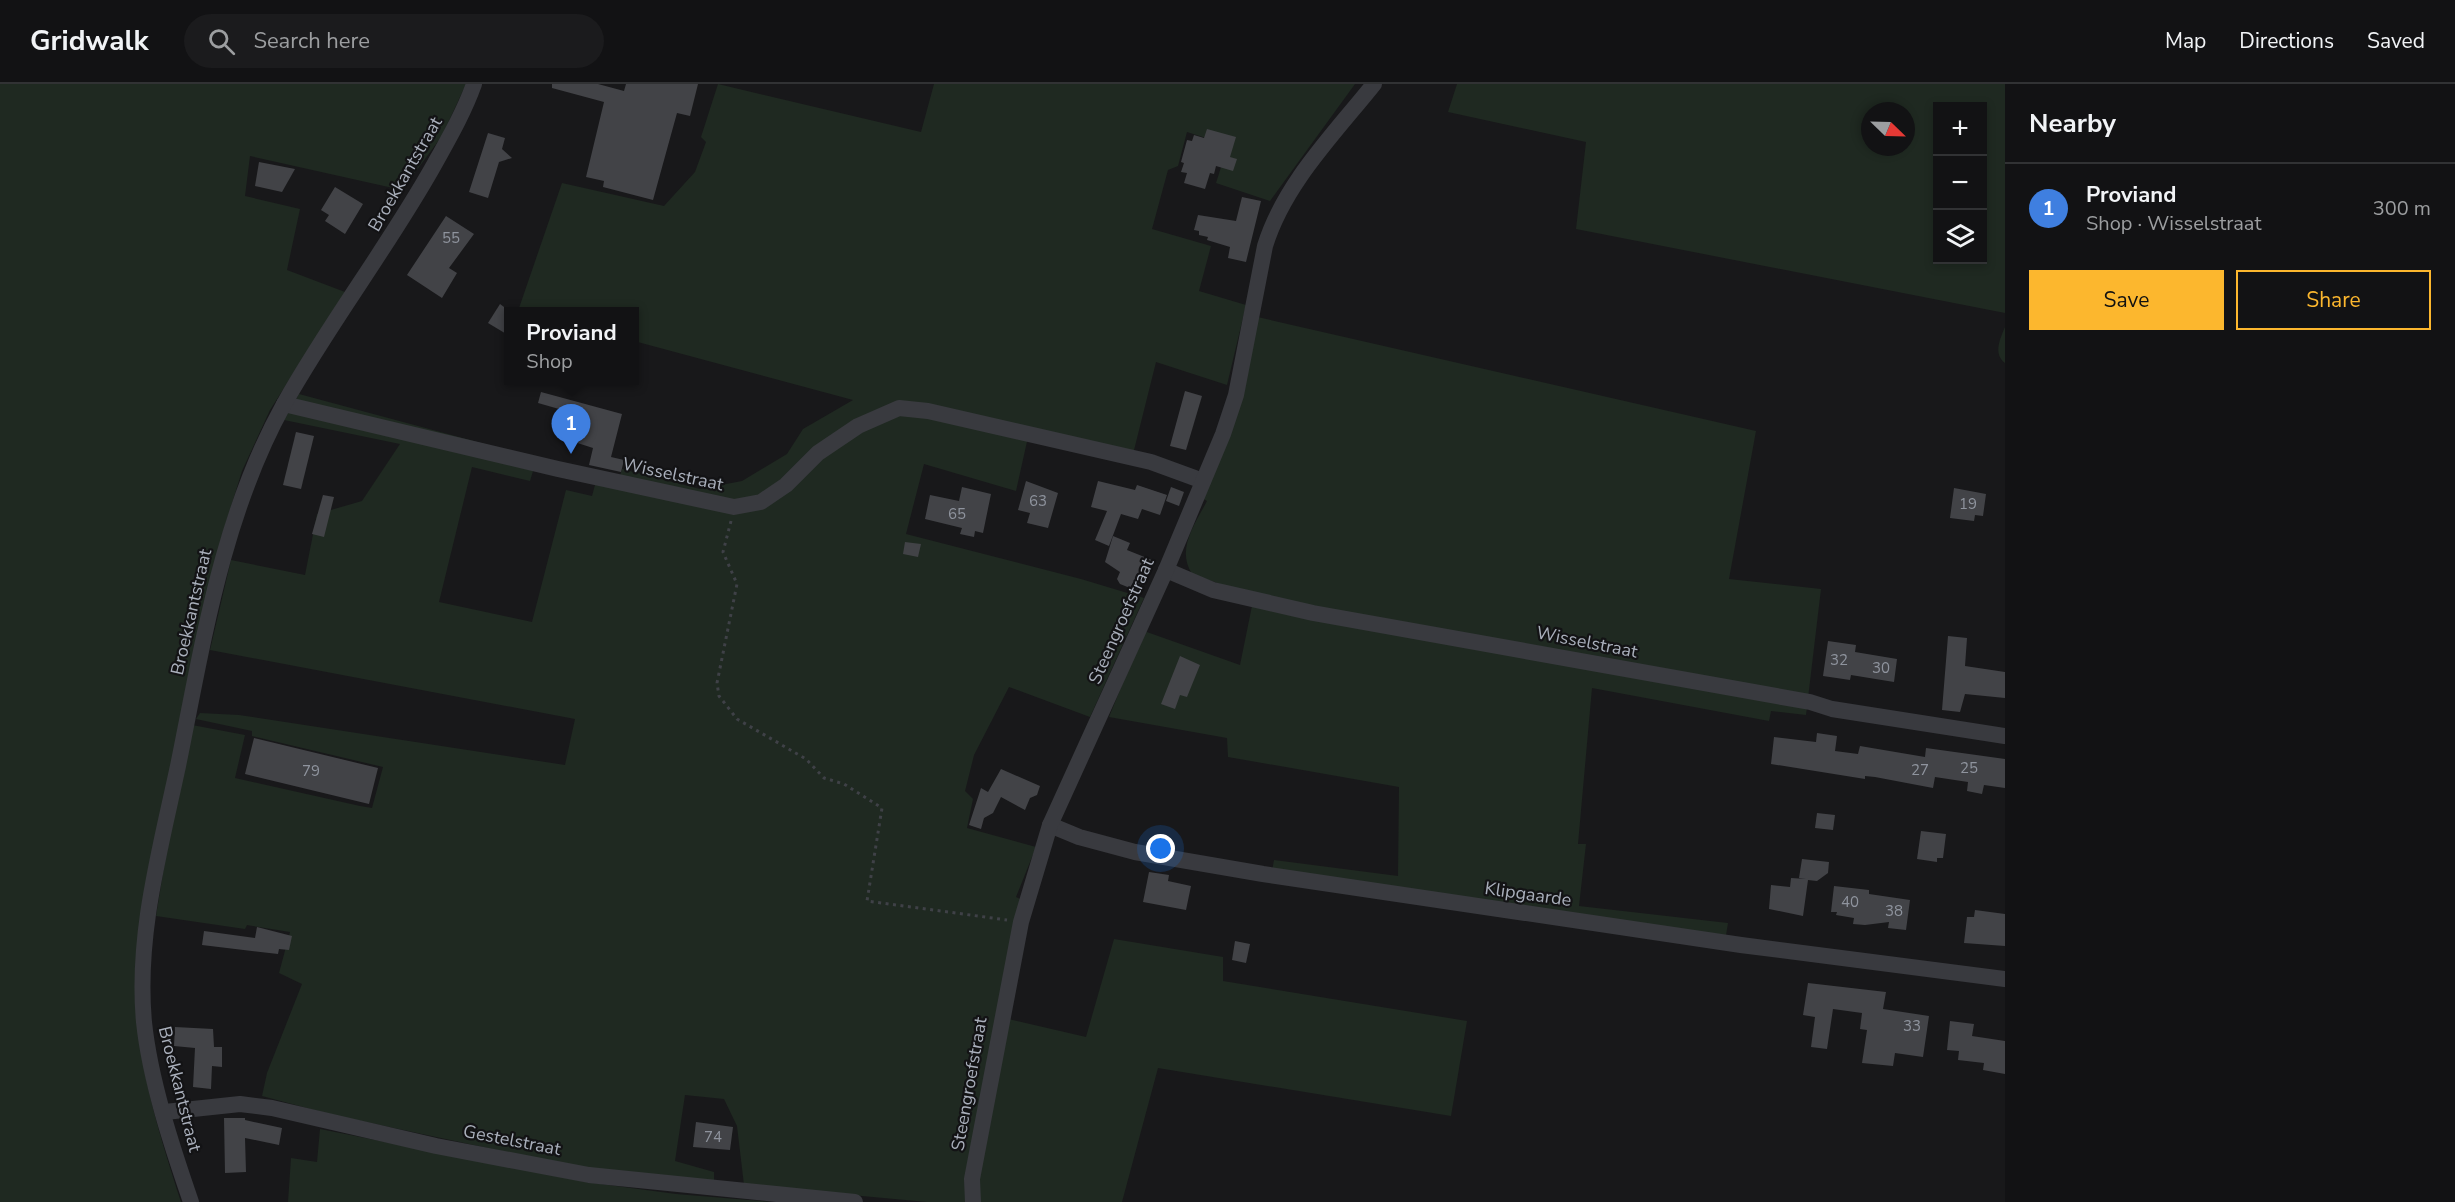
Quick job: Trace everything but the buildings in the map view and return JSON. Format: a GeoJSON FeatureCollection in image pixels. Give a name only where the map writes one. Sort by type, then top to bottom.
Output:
{"type":"FeatureCollection","features":[{"type":"Feature","properties":{"kind":"street","name":"Broekkantstraat"},"geometry":{"type":"LineString","coordinates":[[191,1202],[170,1140],[165,1112],[155,1082],[144,1022],[143,974],[147,915],[214,591],[231,528],[253,467],[284,404],[412,204],[467,103],[474,84]]}},
{"type":"Feature","properties":{"kind":"street","name":"Steengroefstraat"},"geometry":{"type":"LineString","coordinates":[[973,1202],[972,1179],[983,1113],[1021,922],[1050,825],[1166,570],[1236,395],[1264,246],[1272,223],[1284,199],[1374,84]]}},
{"type":"Feature","properties":{"kind":"street","name":"Wisselstraat"},"geometry":{"type":"LineString","coordinates":[[284,404],[558,469],[734,507],[761,502],[786,485],[818,453],[858,426],[899,408],[928,411],[1140,460],[1203,481]]}},
{"type":"Feature","properties":{"kind":"street","name":"Wisselstraat"},"geometry":{"type":"LineString","coordinates":[[1166,570],[1213,590],[1313,613],[1810,702],[1832,709],[2005,736]]}},
{"type":"Feature","properties":{"kind":"street","name":"Klipgaarde"},"geometry":{"type":"LineString","coordinates":[[1050,825],[1079,837],[1135,852],[1263,874],[1741,945],[2005,979]]}},
{"type":"Feature","properties":{"kind":"street","name":"Gestelstraat"},"geometry":{"type":"LineString","coordinates":[[165,1112],[240,1104],[272,1108],[436,1146],[589,1175],[855,1202]]}},
{"type":"Feature","properties":{"kind":"path"},"geometry":{"type":"LineString","coordinates":[[734,507],[723,552],[737,584],[717,683],[719,696],[737,719],[806,759],[824,778],[844,784],[882,808],[867,901],[1021,922]]}},
{"type":"Feature","properties":{"kind":"shaded area"},"geometry":{"type":"Polygon","coordinates":[[[0,84],[466,84],[442,136],[402,190],[250,156],[245,196],[300,209],[287,270],[345,292],[270,410],[242,471],[220,542],[136,975],[136,1005],[143,1062],[156,1118],[181,1202],[0,1202],[0,84]]]}},
{"type":"Feature","properties":{"kind":"shaded area"},"geometry":{"type":"Polygon","coordinates":[[[718,84],[921,132],[934,84],[1355,84],[1270,201],[1216,183],[1228,145],[1187,132],[1178,166],[1168,170],[1152,229],[1211,246],[1199,291],[1246,305],[1227,385],[1156,362],[1133,454],[1030,428],[1016,491],[924,464],[906,534],[1081,579],[1144,598],[1090,717],[1009,687],[974,755],[965,791],[973,799],[967,828],[1036,847],[1016,897],[1024,901],[1000,1017],[1086,1037],[1114,939],[1223,957],[1223,981],[1467,1021],[1451,1116],[1158,1068],[1122,1202],[927,1202],[744,1185],[737,1126],[724,1099],[685,1095],[675,1161],[714,1172],[714,1183],[587,1169],[333,1115],[262,1096],[267,1073],[302,984],[279,973],[290,932],[247,925],[245,929],[156,916],[171,824],[192,725],[245,735],[235,778],[360,806],[372,808],[383,767],[252,736],[252,731],[196,719],[200,713],[239,715],[565,765],[575,719],[210,650],[231,560],[305,575],[317,514],[362,501],[400,444],[284,420],[299,394],[537,458],[530,481],[472,467],[439,602],[532,622],[566,490],[592,496],[598,474],[619,480],[622,469],[700,489],[742,481],[787,454],[803,429],[853,400],[639,342],[639,307],[519,307],[562,183],[664,206],[695,172],[706,142],[701,137],[718,84]]]}},
{"type":"Feature","properties":{"kind":"shaded area"},"geometry":{"type":"Polygon","coordinates":[[[1457,84],[2005,84],[2005,313],[1576,229],[1586,142],[1448,112],[1457,84]]]}},
{"type":"Feature","properties":{"kind":"shaded area"},"geometry":{"type":"Polygon","coordinates":[[[1253,316],[1756,431],[1729,579],[1821,589],[1806,715],[1771,711],[1769,721],[1592,688],[1578,844],[1586,844],[1579,906],[1728,923],[1726,935],[1270,882],[1274,860],[1398,876],[1399,787],[1228,757],[1227,738],[1109,717],[1144,631],[1240,665],[1254,596],[1192,574],[1186,555],[1189,537],[1207,501],[1200,497],[1253,316]]]}},
{"type":"Feature","properties":{"kind":"shaded area"},"geometry":{"type":"Polygon","coordinates":[[[2005,327],[2005,363],[1998,351],[2005,327]]]}},
{"type":"Feature","properties":{"kind":"shaded area"},"geometry":{"type":"Polygon","coordinates":[[[320,1129],[586,1182],[676,1194],[772,1202],[288,1202],[291,1158],[317,1162],[320,1129]]]}},
{"type":"Feature","properties":{"kind":"place","name":"Proviand"},"geometry":{"type":"Point","coordinates":[571,454]}}]}
